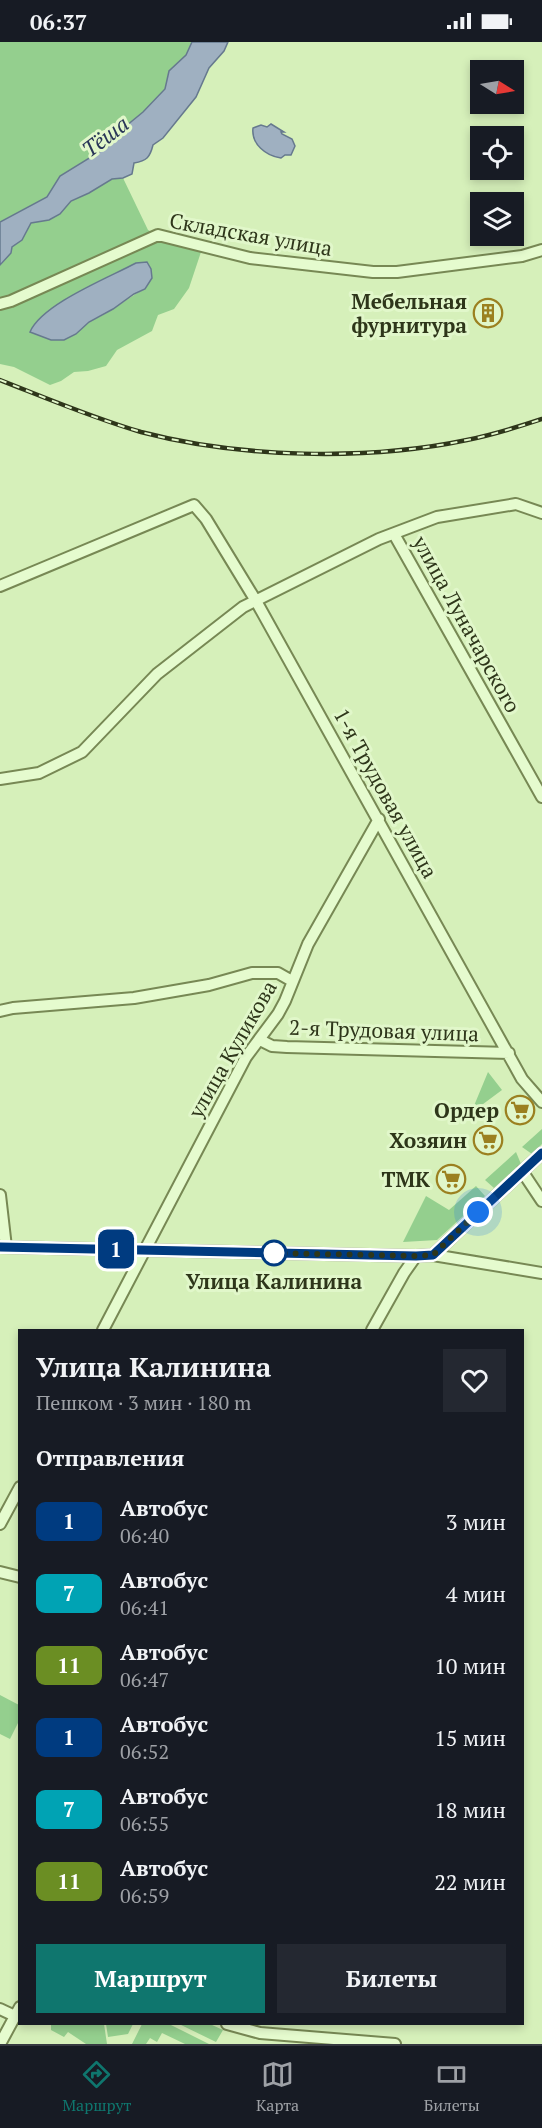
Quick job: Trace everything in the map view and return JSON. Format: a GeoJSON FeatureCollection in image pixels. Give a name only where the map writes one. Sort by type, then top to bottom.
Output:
{"type":"FeatureCollection","features":[{"type":"Feature","properties":{"kind":"street","name":"Складская улица"},"geometry":{"type":"LineString","coordinates":[[0,304],[158,235],[250,258],[374,272],[397,272],[522,256],[542,250]]}},
{"type":"Feature","properties":{"kind":"street"},"geometry":{"type":"LineString","coordinates":[[0,779],[39,773],[81,752],[157,674],[243,607],[394,534],[437,518],[516,504],[542,513]]}},
{"type":"Feature","properties":{"kind":"street","name":"1-я Трудовая улица"},"geometry":{"type":"LineString","coordinates":[[0,586],[194,505],[206,519],[256,601],[522,1079],[542,1102]]}},
{"type":"Feature","properties":{"kind":"street","name":"улица Луначарского"},"geometry":{"type":"LineString","coordinates":[[394,534],[542,797]]}},
{"type":"Feature","properties":{"kind":"street","name":"улица Куликова"},"geometry":{"type":"LineString","coordinates":[[104,1329],[246,1057],[278,1014],[308,944],[379,819]]}},
{"type":"Feature","properties":{"kind":"street"},"geometry":{"type":"LineString","coordinates":[[0,1011],[134,998],[209,985],[252,973],[278,973],[292,981]]}},
{"type":"Feature","properties":{"kind":"street","name":"2-я Трудовая улица"},"geometry":{"type":"LineString","coordinates":[[260,1040],[272,1046],[287,1047],[509,1053]]}},
{"type":"Feature","properties":{"kind":"street"},"geometry":{"type":"LineString","coordinates":[[433,1255],[542,1153]]}},
{"type":"Feature","properties":{"kind":"street"},"geometry":{"type":"LineString","coordinates":[[522,1171],[542,1201]]}},
{"type":"Feature","properties":{"kind":"street"},"geometry":{"type":"LineString","coordinates":[[0,1195],[3,1247],[433,1255],[542,1273]]}},
{"type":"Feature","properties":{"kind":"street"},"geometry":{"type":"LineString","coordinates":[[373,1329],[416,1256]]}},
{"type":"Feature","properties":{"kind":"street"},"geometry":{"type":"LineString","coordinates":[[0,1524],[18,1492]]}},
{"type":"Feature","properties":{"kind":"street"},"geometry":{"type":"LineString","coordinates":[[0,1572],[18,1576]]}},
{"type":"Feature","properties":{"kind":"street"},"geometry":{"type":"LineString","coordinates":[[0,2009],[17,2012],[0,2044]]}},
{"type":"Feature","properties":{"kind":"street"},"geometry":{"type":"LineString","coordinates":[[231,2025],[260,2033],[395,2044]]}},
{"type":"Feature","properties":{"kind":"green space"},"geometry":{"type":"Polygon","coordinates":[[[0,42],[192,42],[186,55],[169,71],[165,89],[126,126],[109,146],[60,176],[47,197],[0,222],[0,42]]]}},
{"type":"Feature","properties":{"kind":"green space"},"geometry":{"type":"Polygon","coordinates":[[[123,178],[148,230],[158,235],[11,301],[0,298],[0,265],[11,253],[12,247],[22,240],[31,223],[49,220],[60,214],[71,201],[112,179],[123,178]]]}},
{"type":"Feature","properties":{"kind":"green space"},"geometry":{"type":"Polygon","coordinates":[[[156,239],[202,249],[189,288],[174,309],[158,315],[152,331],[117,350],[106,366],[74,372],[50,385],[14,367],[0,364],[0,308],[156,239]],[[115,274],[80,291],[43,315],[92,320],[145,289],[115,274]]]}},
{"type":"Feature","properties":{"kind":"green space"},"geometry":{"type":"Polygon","coordinates":[[[488,1072],[502,1090],[471,1113],[488,1072]]]}},
{"type":"Feature","properties":{"kind":"green space"},"geometry":{"type":"Polygon","coordinates":[[[542,1129],[542,1144],[532,1154],[522,1147],[542,1129]]]}},
{"type":"Feature","properties":{"kind":"green space"},"geometry":{"type":"Polygon","coordinates":[[[516,1152],[521,1164],[494,1188],[485,1180],[516,1152]]]}},
{"type":"Feature","properties":{"kind":"green space"},"geometry":{"type":"Polygon","coordinates":[[[476,1186],[485,1196],[437,1240],[403,1242],[426,1196],[449,1210],[476,1186]]]}},
{"type":"Feature","properties":{"kind":"green space"},"geometry":{"type":"Polygon","coordinates":[[[0,1695],[18,1704],[18,1723],[10,1739],[0,1734],[0,1695]]]}},
{"type":"Feature","properties":{"kind":"green space"},"geometry":{"type":"Polygon","coordinates":[[[51,2025],[104,2025],[107,2044],[86,2044],[68,2032],[64,2037],[51,2030],[51,2025]]]}},
{"type":"Feature","properties":{"kind":"green space"},"geometry":{"type":"Polygon","coordinates":[[[106,2025],[132,2025],[128,2034],[108,2037],[106,2025]]]}},
{"type":"Feature","properties":{"kind":"green space"},"geometry":{"type":"Polygon","coordinates":[[[142,2025],[171,2025],[209,2044],[185,2044],[162,2033],[157,2042],[150,2038],[146,2044],[132,2044],[142,2025]]]}},
{"type":"Feature","properties":{"kind":"green space"},"geometry":{"type":"Polygon","coordinates":[[[181,2025],[212,2025],[223,2030],[216,2042],[181,2025]]]}},
{"type":"Feature","properties":{"kind":"water"},"geometry":{"type":"Polygon","coordinates":[[[192,42],[228,42],[224,51],[209,68],[196,97],[163,138],[153,145],[147,158],[134,163],[132,174],[112,179],[71,201],[60,214],[49,220],[31,223],[22,240],[12,247],[11,253],[0,265],[0,222],[47,197],[60,176],[109,146],[126,126],[165,89],[169,71],[186,55],[192,42]]]}},
{"type":"Feature","properties":{"kind":"water"},"geometry":{"type":"Polygon","coordinates":[[[271,124],[292,139],[295,146],[291,155],[275,157],[265,152],[257,144],[253,128],[261,125],[267,127],[271,124]]]}},
{"type":"Feature","properties":{"kind":"water"},"geometry":{"type":"Polygon","coordinates":[[[147,262],[152,278],[145,289],[89,322],[76,334],[64,340],[51,340],[30,332],[37,322],[61,302],[136,263],[147,262]]]}},
{"type":"Feature","properties":{"kind":"railway"},"geometry":{"type":"LineString","coordinates":[[0,380],[141,432],[179,441],[261,451],[346,454],[428,447],[486,436],[542,419]]}},
{"type":"Feature","properties":{"kind":"bus line","name":"1"},"geometry":{"type":"LineString","coordinates":[[0,1247],[433,1255],[542,1153]]}},
{"type":"Feature","properties":{"kind":"place","name":"Мебельная фурнитура"},"geometry":{"type":"Point","coordinates":[488,313]}},
{"type":"Feature","properties":{"kind":"place","name":"Ордер"},"geometry":{"type":"Point","coordinates":[520,1110]}},
{"type":"Feature","properties":{"kind":"place","name":"Хозяин"},"geometry":{"type":"Point","coordinates":[488,1140]}},
{"type":"Feature","properties":{"kind":"place","name":"ТМК"},"geometry":{"type":"Point","coordinates":[451,1179]}},
{"type":"Feature","properties":{"kind":"place","name":"Улица Калинина"},"geometry":{"type":"Point","coordinates":[274,1253]}},
{"type":"Feature","properties":{"kind":"route"},"geometry":{"type":"LineString","coordinates":[[274,1253],[433,1255],[478,1212]]}},
{"type":"Feature","properties":{"kind":"water label","name":"Тёша"},"geometry":{"type":"Point","coordinates":[105,136]}}]}
